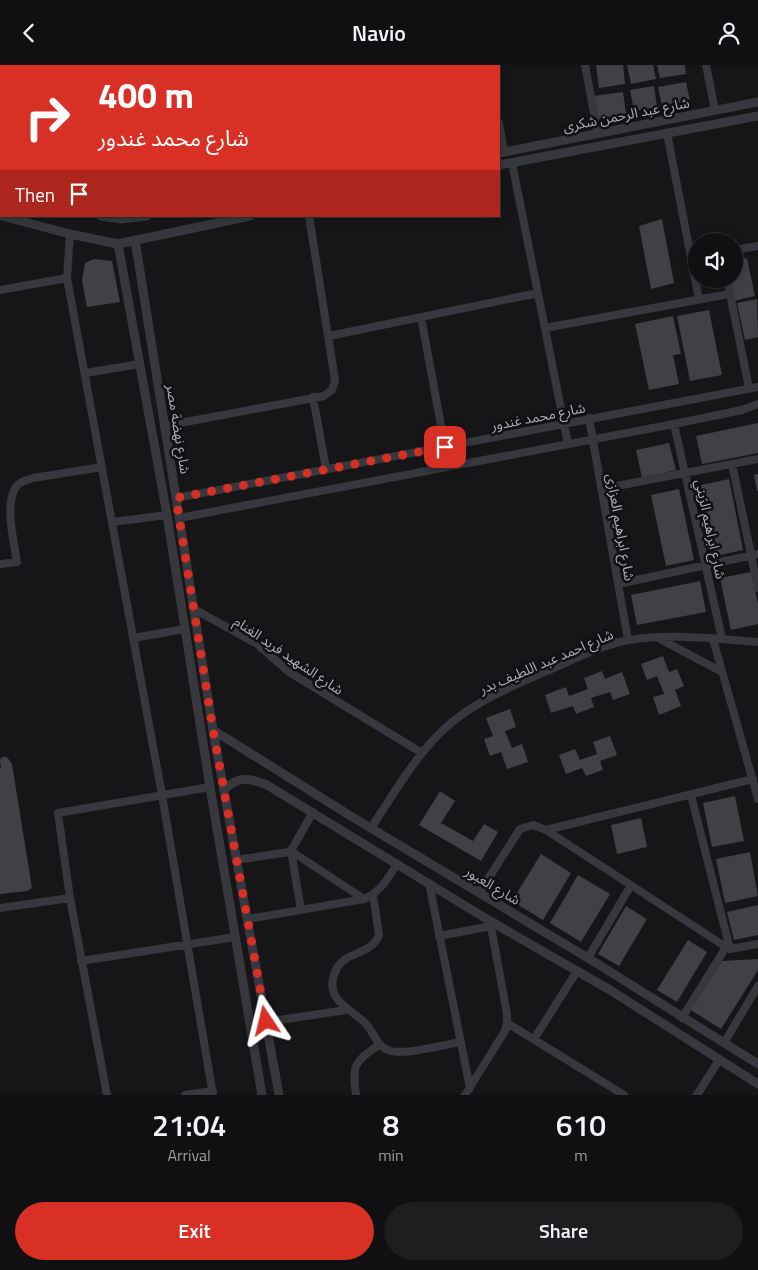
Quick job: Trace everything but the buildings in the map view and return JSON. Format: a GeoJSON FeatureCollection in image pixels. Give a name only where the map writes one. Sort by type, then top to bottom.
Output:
{"type":"FeatureCollection","features":[{"type":"Feature","properties":{"kind":"street"},"geometry":{"type":"LineString","coordinates":[[585,65],[598,133]]}},
{"type":"Feature","properties":{"kind":"street"},"geometry":{"type":"LineString","coordinates":[[706,65],[715,110]]}},
{"type":"Feature","properties":{"kind":"street","name":"شارع عبد الرحمن شكرى"},"geometry":{"type":"LineString","coordinates":[[501,152],[758,101]]}},
{"type":"Feature","properties":{"kind":"street","name":"شارع عبد الرحمن شكرى"},"geometry":{"type":"LineString","coordinates":[[500,165],[758,117]]}},
{"type":"Feature","properties":{"kind":"street"},"geometry":{"type":"LineString","coordinates":[[667,133],[689,233]]}},
{"type":"Feature","properties":{"kind":"street"},"geometry":{"type":"LineString","coordinates":[[500,138],[501,152]]}},
{"type":"Feature","properties":{"kind":"street"},"geometry":{"type":"LineString","coordinates":[[512,163],[568,444]]}},
{"type":"Feature","properties":{"kind":"street"},"geometry":{"type":"LineString","coordinates":[[8,217],[28,220],[70,235],[110,243],[135,241],[245,217]]}},
{"type":"Feature","properties":{"kind":"street"},"geometry":{"type":"LineString","coordinates":[[107,217],[121,219],[138,217]]}},
{"type":"Feature","properties":{"kind":"street"},"geometry":{"type":"LineString","coordinates":[[164,426],[324,396],[332,390],[335,380],[309,217]]}},
{"type":"Feature","properties":{"kind":"street"},"geometry":{"type":"LineString","coordinates":[[70,235],[67,278],[162,795],[213,1093],[185,1095]]}},
{"type":"Feature","properties":{"kind":"street","name":"شارع نهضة مصر"},"geometry":{"type":"LineString","coordinates":[[135,241],[213,730],[279,1095]]}},
{"type":"Feature","properties":{"kind":"street","name":"شارع نهضة مصر"},"geometry":{"type":"LineString","coordinates":[[118,243],[167,515],[210,787],[262,1095]]}},
{"type":"Feature","properties":{"kind":"street"},"geometry":{"type":"LineString","coordinates":[[743,248],[758,246]]}},
{"type":"Feature","properties":{"kind":"street"},"geometry":{"type":"LineString","coordinates":[[0,290],[67,278]]}},
{"type":"Feature","properties":{"kind":"street"},"geometry":{"type":"LineString","coordinates":[[698,288],[699,299]]}},
{"type":"Feature","properties":{"kind":"street"},"geometry":{"type":"LineString","coordinates":[[729,288],[749,388]]}},
{"type":"Feature","properties":{"kind":"street"},"geometry":{"type":"LineString","coordinates":[[329,335],[538,293]]}},
{"type":"Feature","properties":{"kind":"street"},"geometry":{"type":"LineString","coordinates":[[545,328],[730,293]]}},
{"type":"Feature","properties":{"kind":"street"},"geometry":{"type":"LineString","coordinates":[[130,309],[145,307]]}},
{"type":"Feature","properties":{"kind":"street"},"geometry":{"type":"LineString","coordinates":[[421,317],[445,447]]}},
{"type":"Feature","properties":{"kind":"street"},"geometry":{"type":"LineString","coordinates":[[85,373],[140,364]]}},
{"type":"Feature","properties":{"kind":"street","name":"شارع محمد غندور"},"geometry":{"type":"LineString","coordinates":[[176,498],[758,387]]}},
{"type":"Feature","properties":{"kind":"street"},"geometry":{"type":"LineString","coordinates":[[313,397],[326,469]]}},
{"type":"Feature","properties":{"kind":"street"},"geometry":{"type":"LineString","coordinates":[[179,518],[674,424],[758,404]]}},
{"type":"Feature","properties":{"kind":"street","name":"شارع ابراهيم العزازى"},"geometry":{"type":"LineString","coordinates":[[588,418],[628,640]]}},
{"type":"Feature","properties":{"kind":"street","name":"شارع ابراهيم الزيني"},"geometry":{"type":"LineString","coordinates":[[674,424],[722,639]]}},
{"type":"Feature","properties":{"kind":"street"},"geometry":{"type":"LineString","coordinates":[[601,489],[758,459]]}},
{"type":"Feature","properties":{"kind":"street"},"geometry":{"type":"LineString","coordinates":[[732,464],[755,555],[758,588]]}},
{"type":"Feature","properties":{"kind":"street"},"geometry":{"type":"LineString","coordinates":[[0,564],[17,561],[10,509],[16,487],[23,481],[33,478],[102,467]]}},
{"type":"Feature","properties":{"kind":"street"},"geometry":{"type":"LineString","coordinates":[[112,522],[167,515]]}},
{"type":"Feature","properties":{"kind":"street"},"geometry":{"type":"LineString","coordinates":[[618,584],[755,555]]}},
{"type":"Feature","properties":{"kind":"street","name":"شارع الشهيد فريد الغنام"},"geometry":{"type":"LineString","coordinates":[[194,609],[257,644],[288,672],[422,753]]}},
{"type":"Feature","properties":{"kind":"street"},"geometry":{"type":"LineString","coordinates":[[133,638],[185,629]]}},
{"type":"Feature","properties":{"kind":"street"},"geometry":{"type":"LineString","coordinates":[[657,637],[722,672]]}},
{"type":"Feature","properties":{"kind":"street","name":"شارع احمد عبد اللطيف بدر"},"geometry":{"type":"LineString","coordinates":[[371,828],[422,753],[450,723],[485,699],[594,651],[628,640],[657,637],[758,642]]}},
{"type":"Feature","properties":{"kind":"street"},"geometry":{"type":"LineString","coordinates":[[713,639],[758,799]]}},
{"type":"Feature","properties":{"kind":"street","name":"شارع العبور"},"geometry":{"type":"LineString","coordinates":[[213,730],[349,815],[588,958],[758,1064]]}},
{"type":"Feature","properties":{"kind":"street"},"geometry":{"type":"LineString","coordinates":[[224,789],[236,780],[248,779],[267,785],[341,829],[396,865],[429,883],[490,924],[577,971],[758,1084]]}},
{"type":"Feature","properties":{"kind":"street"},"geometry":{"type":"LineString","coordinates":[[546,830],[753,779]]}},
{"type":"Feature","properties":{"kind":"street"},"geometry":{"type":"LineString","coordinates":[[107,1095],[70,898],[58,813],[210,787]]}},
{"type":"Feature","properties":{"kind":"street"},"geometry":{"type":"LineString","coordinates":[[682,1017],[728,948],[691,795]]}},
{"type":"Feature","properties":{"kind":"street"},"geometry":{"type":"LineString","coordinates":[[301,910],[291,851],[313,812]]}},
{"type":"Feature","properties":{"kind":"street"},"geometry":{"type":"LineString","coordinates":[[341,829],[349,815]]}},
{"type":"Feature","properties":{"kind":"street"},"geometry":{"type":"LineString","coordinates":[[479,893],[520,829],[533,825],[546,830],[728,948],[758,944]]}},
{"type":"Feature","properties":{"kind":"street"},"geometry":{"type":"LineString","coordinates":[[237,860],[291,851],[364,899]]}},
{"type":"Feature","properties":{"kind":"street"},"geometry":{"type":"LineString","coordinates":[[248,919],[364,899],[373,895],[382,887],[396,865]]}},
{"type":"Feature","properties":{"kind":"street"},"geometry":{"type":"LineString","coordinates":[[429,883],[470,1088]]}},
{"type":"Feature","properties":{"kind":"street"},"geometry":{"type":"LineString","coordinates":[[588,958],[631,885]]}},
{"type":"Feature","properties":{"kind":"street"},"geometry":{"type":"LineString","coordinates":[[373,895],[379,930],[377,940],[371,947],[349,956],[339,965],[333,978],[334,992],[337,999],[346,1009],[363,1022],[379,1045],[389,1051],[400,1052],[460,1042]]}},
{"type":"Feature","properties":{"kind":"street"},"geometry":{"type":"LineString","coordinates":[[0,908],[70,898]]}},
{"type":"Feature","properties":{"kind":"street"},"geometry":{"type":"LineString","coordinates":[[439,935],[490,924]]}},
{"type":"Feature","properties":{"kind":"street"},"geometry":{"type":"LineString","coordinates":[[466,1095],[508,1023],[490,924]]}},
{"type":"Feature","properties":{"kind":"street"},"geometry":{"type":"LineString","coordinates":[[81,961],[235,937]]}},
{"type":"Feature","properties":{"kind":"street"},"geometry":{"type":"LineString","coordinates":[[534,1039],[577,971]]}},
{"type":"Feature","properties":{"kind":"street"},"geometry":{"type":"LineString","coordinates":[[724,1043],[758,986]]}},
{"type":"Feature","properties":{"kind":"street"},"geometry":{"type":"LineString","coordinates":[[266,1021],[346,1009]]}},
{"type":"Feature","properties":{"kind":"street"},"geometry":{"type":"LineString","coordinates":[[508,1023],[624,1095]]}},
{"type":"Feature","properties":{"kind":"street"},"geometry":{"type":"LineString","coordinates":[[688,1040],[698,1027]]}},
{"type":"Feature","properties":{"kind":"street"},"geometry":{"type":"LineString","coordinates":[[356,1095],[354,1077],[356,1064],[364,1055],[379,1045]]}},
{"type":"Feature","properties":{"kind":"street"},"geometry":{"type":"LineString","coordinates":[[697,1095],[718,1060]]}},
{"type":"Feature","properties":{"kind":"route"},"geometry":{"type":"LineString","coordinates":[[266,1021],[213,730],[176,498],[445,447]]}}]}
